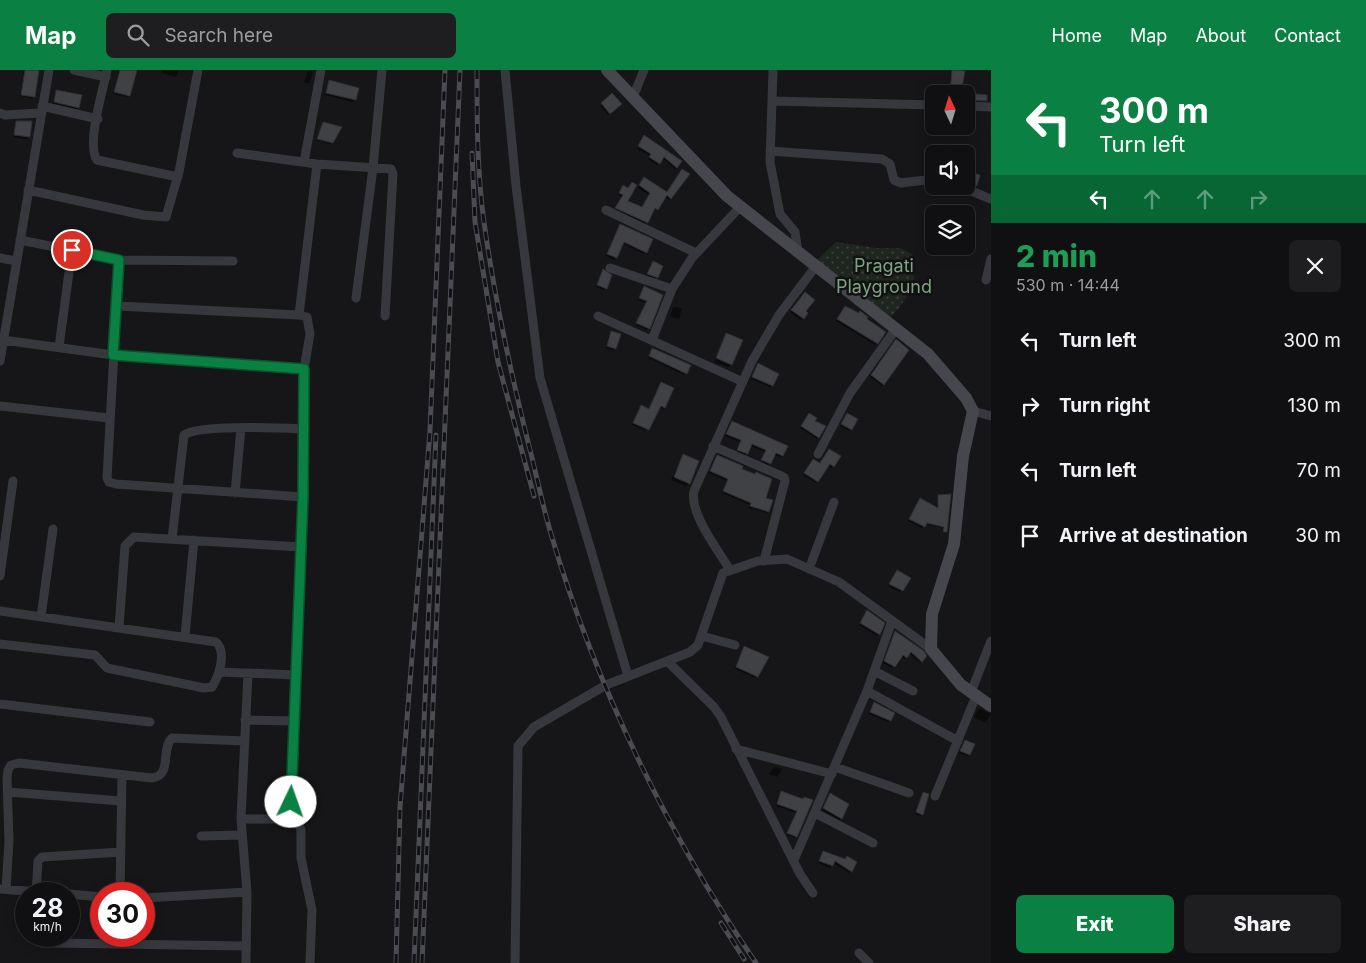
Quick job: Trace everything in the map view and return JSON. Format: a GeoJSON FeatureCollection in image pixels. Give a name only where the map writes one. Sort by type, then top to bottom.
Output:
{"type":"FeatureCollection","features":[{"type":"Feature","properties":{"kind":"street"},"geometry":{"type":"LineString","coordinates":[[0,361],[49,70]]}},
{"type":"Feature","properties":{"kind":"street"},"geometry":{"type":"LineString","coordinates":[[74,70],[106,73],[92,141],[94,156],[97,160],[178,177]]}},
{"type":"Feature","properties":{"kind":"street"},"geometry":{"type":"LineString","coordinates":[[28,190],[162,218],[168,215],[178,177],[198,70]]}},
{"type":"Feature","properties":{"kind":"street"},"geometry":{"type":"LineString","coordinates":[[304,162],[322,70]]}},
{"type":"Feature","properties":{"kind":"street"},"geometry":{"type":"LineString","coordinates":[[356,298],[373,168],[382,70]]}},
{"type":"Feature","properties":{"kind":"street"},"geometry":{"type":"LineString","coordinates":[[505,70],[516,186],[540,378],[628,676]]}},
{"type":"Feature","properties":{"kind":"street"},"geometry":{"type":"LineString","coordinates":[[607,70],[727,196],[928,354],[966,398],[973,411],[963,456],[954,544],[932,614],[931,650]]}},
{"type":"Feature","properties":{"kind":"street"},"geometry":{"type":"LineString","coordinates":[[633,97],[644,70]]}},
{"type":"Feature","properties":{"kind":"street"},"geometry":{"type":"LineString","coordinates":[[773,70],[770,162],[780,214],[795,232],[798,252]]}},
{"type":"Feature","properties":{"kind":"street"},"geometry":{"type":"LineString","coordinates":[[772,101],[925,105]]}},
{"type":"Feature","properties":{"kind":"street"},"geometry":{"type":"LineString","coordinates":[[975,106],[991,107]]}},
{"type":"Feature","properties":{"kind":"street"},"geometry":{"type":"LineString","coordinates":[[0,113],[41,110],[98,119]]}},
{"type":"Feature","properties":{"kind":"street"},"geometry":{"type":"LineString","coordinates":[[770,151],[882,159],[890,164],[894,180],[901,183],[925,180]]}},
{"type":"Feature","properties":{"kind":"street"},"geometry":{"type":"LineString","coordinates":[[237,152],[317,164],[391,169],[393,174],[384,316]]}},
{"type":"Feature","properties":{"kind":"street"},"geometry":{"type":"LineString","coordinates":[[299,315],[317,164]]}},
{"type":"Feature","properties":{"kind":"street"},"geometry":{"type":"LineString","coordinates":[[975,192],[991,199]]}},
{"type":"Feature","properties":{"kind":"street"},"geometry":{"type":"LineString","coordinates":[[652,340],[672,290],[696,253],[740,207]]}},
{"type":"Feature","properties":{"kind":"street"},"geometry":{"type":"LineString","coordinates":[[606,210],[696,253]]}},
{"type":"Feature","properties":{"kind":"street"},"geometry":{"type":"LineString","coordinates":[[20,240],[119,260],[233,261]]}},
{"type":"Feature","properties":{"kind":"street"},"geometry":{"type":"LineString","coordinates":[[59,348],[72,250]]}},
{"type":"Feature","properties":{"kind":"street"},"geometry":{"type":"LineString","coordinates":[[0,258],[16,260]]}},
{"type":"Feature","properties":{"kind":"street"},"geometry":{"type":"LineString","coordinates":[[986,280],[991,259]]}},
{"type":"Feature","properties":{"kind":"street"},"geometry":{"type":"LineString","coordinates":[[119,260],[109,418],[107,478],[109,482],[178,489],[303,497]]}},
{"type":"Feature","properties":{"kind":"street"},"geometry":{"type":"LineString","coordinates":[[730,570],[696,511],[692,499],[741,381],[779,315],[816,266]]}},
{"type":"Feature","properties":{"kind":"street"},"geometry":{"type":"LineString","coordinates":[[610,268],[672,290]]}},
{"type":"Feature","properties":{"kind":"street"},"geometry":{"type":"LineString","coordinates":[[117,306],[299,315],[307,317],[309,322],[310,334],[304,369],[303,497],[291,808],[294,819],[298,822],[301,830],[301,858],[312,910],[310,963]]}},
{"type":"Feature","properties":{"kind":"street"},"geometry":{"type":"LineString","coordinates":[[598,316],[741,381]]}},
{"type":"Feature","properties":{"kind":"street"},"geometry":{"type":"LineString","coordinates":[[818,454],[850,393],[896,329]]}},
{"type":"Feature","properties":{"kind":"street"},"geometry":{"type":"LineString","coordinates":[[3,340],[113,355],[304,369]]}},
{"type":"Feature","properties":{"kind":"street"},"geometry":{"type":"LineString","coordinates":[[0,406],[109,418]]}},
{"type":"Feature","properties":{"kind":"street"},"geometry":{"type":"LineString","coordinates":[[973,411],[991,416]]}},
{"type":"Feature","properties":{"kind":"street"},"geometry":{"type":"LineString","coordinates":[[172,539],[184,435],[194,431],[241,428],[304,429]]}},
{"type":"Feature","properties":{"kind":"street"},"geometry":{"type":"LineString","coordinates":[[235,493],[241,428]]}},
{"type":"Feature","properties":{"kind":"street"},"geometry":{"type":"LineString","coordinates":[[713,446],[784,477],[785,481],[764,561]]}},
{"type":"Feature","properties":{"kind":"street"},"geometry":{"type":"LineString","coordinates":[[0,576],[12,481]]}},
{"type":"Feature","properties":{"kind":"street"},"geometry":{"type":"LineString","coordinates":[[809,569],[834,502]]}},
{"type":"Feature","properties":{"kind":"street"},"geometry":{"type":"LineString","coordinates":[[41,617],[53,529]]}},
{"type":"Feature","properties":{"kind":"street"},"geometry":{"type":"LineString","coordinates":[[118,627],[125,546],[134,537],[301,547]]}},
{"type":"Feature","properties":{"kind":"street"},"geometry":{"type":"LineString","coordinates":[[185,636],[194,540]]}},
{"type":"Feature","properties":{"kind":"street"},"geometry":{"type":"LineString","coordinates":[[515,963],[518,746],[534,727],[606,685],[690,652],[698,645],[702,636],[723,573],[764,561],[787,559],[839,582],[931,650],[961,685],[991,706]]}},
{"type":"Feature","properties":{"kind":"street"},"geometry":{"type":"LineString","coordinates":[[0,611],[185,636],[216,642],[220,645],[222,651],[219,672],[212,687],[204,688],[107,668],[96,655],[0,644]]}},
{"type":"Feature","properties":{"kind":"street"},"geometry":{"type":"LineString","coordinates":[[794,860],[867,691],[892,622]]}},
{"type":"Feature","properties":{"kind":"street"},"geometry":{"type":"LineString","coordinates":[[702,636],[735,645]]}},
{"type":"Feature","properties":{"kind":"street"},"geometry":{"type":"LineString","coordinates":[[935,796],[958,741],[991,641]]}},
{"type":"Feature","properties":{"kind":"street"},"geometry":{"type":"LineString","coordinates":[[667,661],[714,707],[800,874],[813,893]]}},
{"type":"Feature","properties":{"kind":"street"},"geometry":{"type":"LineString","coordinates":[[874,671],[914,691]]}},
{"type":"Feature","properties":{"kind":"street"},"geometry":{"type":"LineString","coordinates":[[219,672],[297,674]]}},
{"type":"Feature","properties":{"kind":"street"},"geometry":{"type":"LineString","coordinates":[[246,963],[247,892],[241,819],[248,673]]}},
{"type":"Feature","properties":{"kind":"street"},"geometry":{"type":"LineString","coordinates":[[867,691],[958,741]]}},
{"type":"Feature","properties":{"kind":"street"},"geometry":{"type":"LineString","coordinates":[[0,704],[150,722]]}},
{"type":"Feature","properties":{"kind":"street"},"geometry":{"type":"LineString","coordinates":[[245,720],[295,721]]}},
{"type":"Feature","properties":{"kind":"street"},"geometry":{"type":"LineString","coordinates":[[3,889],[8,770],[12,765],[19,763],[122,775],[159,777],[164,772],[168,742],[172,738],[244,741]]}},
{"type":"Feature","properties":{"kind":"street"},"geometry":{"type":"LineString","coordinates":[[736,749],[833,771],[910,793]]}},
{"type":"Feature","properties":{"kind":"street"},"geometry":{"type":"LineString","coordinates":[[120,882],[122,775]]}},
{"type":"Feature","properties":{"kind":"street"},"geometry":{"type":"LineString","coordinates":[[8,792],[121,801]]}},
{"type":"Feature","properties":{"kind":"street"},"geometry":{"type":"LineString","coordinates":[[815,813],[873,843]]}},
{"type":"Feature","properties":{"kind":"street"},"geometry":{"type":"LineString","coordinates":[[241,819],[294,819]]}},
{"type":"Feature","properties":{"kind":"street"},"geometry":{"type":"LineString","coordinates":[[201,836],[242,835]]}},
{"type":"Feature","properties":{"kind":"street"},"geometry":{"type":"LineString","coordinates":[[37,882],[38,862],[42,857],[121,852]]}},
{"type":"Feature","properties":{"kind":"street"},"geometry":{"type":"LineString","coordinates":[[155,897],[247,892]]}},
{"type":"Feature","properties":{"kind":"street"},"geometry":{"type":"LineString","coordinates":[[155,942],[246,946]]}},
{"type":"Feature","properties":{"kind":"street"},"geometry":{"type":"LineString","coordinates":[[859,953],[869,963]]}},
{"type":"Feature","properties":{"kind":"green space","name":"Pragati Playground"},"geometry":{"type":"Polygon","coordinates":[[[836,242],[876,248],[900,248],[912,254],[915,272],[911,289],[907,297],[889,319],[816,261],[836,242]]]}},
{"type":"Feature","properties":{"kind":"building"},"geometry":{"type":"Polygon","coordinates":[[[25,70],[39,70],[35,97],[21,95],[25,70]]]}},
{"type":"Feature","properties":{"kind":"building"},"geometry":{"type":"Polygon","coordinates":[[[120,70],[137,70],[130,96],[114,92],[120,70]]]}},
{"type":"Feature","properties":{"kind":"building"},"geometry":{"type":"Polygon","coordinates":[[[952,70],[965,71],[963,85],[951,85],[952,70]]]}},
{"type":"Feature","properties":{"kind":"building"},"geometry":{"type":"Polygon","coordinates":[[[329,80],[359,88],[356,100],[326,93],[329,80]]]}},
{"type":"Feature","properties":{"kind":"building"},"geometry":{"type":"Polygon","coordinates":[[[56,90],[82,95],[79,108],[54,102],[56,90]]]}},
{"type":"Feature","properties":{"kind":"building"},"geometry":{"type":"Polygon","coordinates":[[[612,93],[622,104],[610,114],[601,103],[612,93]]]}},
{"type":"Feature","properties":{"kind":"building"},"geometry":{"type":"Polygon","coordinates":[[[975,94],[987,95],[987,101],[975,100],[975,94]]]}},
{"type":"Feature","properties":{"kind":"building"},"geometry":{"type":"Polygon","coordinates":[[[16,121],[32,121],[30,137],[14,135],[16,121]]]}},
{"type":"Feature","properties":{"kind":"building"},"geometry":{"type":"Polygon","coordinates":[[[323,122],[342,127],[333,143],[317,139],[323,122]]]}},
{"type":"Feature","properties":{"kind":"building"},"geometry":{"type":"Polygon","coordinates":[[[644,135],[682,161],[677,168],[664,157],[660,164],[649,157],[651,154],[638,146],[644,135]]]}},
{"type":"Feature","properties":{"kind":"building"},"geometry":{"type":"Polygon","coordinates":[[[682,169],[690,174],[671,199],[667,195],[658,210],[655,208],[648,223],[615,208],[623,195],[619,193],[623,185],[628,188],[632,182],[637,185],[628,201],[642,207],[650,193],[639,185],[644,177],[667,192],[682,169]]]}},
{"type":"Feature","properties":{"kind":"building"},"geometry":{"type":"Polygon","coordinates":[[[975,174],[980,175],[977,186],[975,185],[975,174]]]}},
{"type":"Feature","properties":{"kind":"building"},"geometry":{"type":"Polygon","coordinates":[[[620,224],[653,239],[647,253],[624,242],[617,258],[607,254],[620,224]]]}},
{"type":"Feature","properties":{"kind":"building"},"geometry":{"type":"Polygon","coordinates":[[[653,261],[663,266],[658,278],[647,274],[653,261]]]}},
{"type":"Feature","properties":{"kind":"building"},"geometry":{"type":"Polygon","coordinates":[[[603,269],[612,275],[607,289],[597,285],[603,269]]]}},
{"type":"Feature","properties":{"kind":"building"},"geometry":{"type":"Polygon","coordinates":[[[644,286],[663,295],[650,329],[636,323],[647,301],[639,298],[644,286]]]}},
{"type":"Feature","properties":{"kind":"building"},"geometry":{"type":"Polygon","coordinates":[[[805,292],[815,300],[806,311],[808,313],[804,319],[791,310],[805,292]]]}},
{"type":"Feature","properties":{"kind":"building"},"geometry":{"type":"Polygon","coordinates":[[[845,306],[859,313],[860,311],[868,317],[867,319],[886,332],[878,344],[837,319],[845,306]]]}},
{"type":"Feature","properties":{"kind":"building"},"geometry":{"type":"Polygon","coordinates":[[[611,331],[621,334],[616,349],[607,346],[611,331]]]}},
{"type":"Feature","properties":{"kind":"building"},"geometry":{"type":"Polygon","coordinates":[[[726,333],[743,340],[732,365],[716,358],[726,333]]]}},
{"type":"Feature","properties":{"kind":"building"},"geometry":{"type":"Polygon","coordinates":[[[896,339],[909,350],[884,385],[871,375],[896,339]]]}},
{"type":"Feature","properties":{"kind":"building"},"geometry":{"type":"Polygon","coordinates":[[[652,348],[691,365],[687,374],[649,356],[652,348]]]}},
{"type":"Feature","properties":{"kind":"building"},"geometry":{"type":"Polygon","coordinates":[[[758,363],[779,374],[773,386],[752,377],[758,363]]]}},
{"type":"Feature","properties":{"kind":"building"},"geometry":{"type":"Polygon","coordinates":[[[661,382],[674,388],[665,408],[661,406],[649,430],[633,423],[641,405],[649,409],[661,382]]]}},
{"type":"Feature","properties":{"kind":"building"},"geometry":{"type":"Polygon","coordinates":[[[809,413],[817,418],[815,421],[826,426],[819,438],[801,426],[809,413]]]}},
{"type":"Feature","properties":{"kind":"building"},"geometry":{"type":"Polygon","coordinates":[[[847,413],[858,419],[852,430],[841,424],[847,413]]]}},
{"type":"Feature","properties":{"kind":"building"},"geometry":{"type":"Polygon","coordinates":[[[732,421],[788,446],[783,456],[776,453],[771,464],[761,460],[766,450],[752,444],[748,454],[737,450],[741,440],[726,434],[732,421]]]}},
{"type":"Feature","properties":{"kind":"building"},"geometry":{"type":"Polygon","coordinates":[[[829,449],[841,456],[834,467],[830,464],[818,482],[804,473],[813,459],[820,463],[829,449]]]}},
{"type":"Feature","properties":{"kind":"building"},"geometry":{"type":"Polygon","coordinates":[[[683,454],[699,461],[690,484],[674,477],[683,454]]]}},
{"type":"Feature","properties":{"kind":"building"},"geometry":{"type":"Polygon","coordinates":[[[717,455],[743,466],[742,469],[755,474],[756,472],[772,479],[766,498],[773,500],[769,512],[750,506],[751,503],[723,491],[728,479],[710,471],[717,455]]]}},
{"type":"Feature","properties":{"kind":"building"},"geometry":{"type":"Polygon","coordinates":[[[951,494],[947,532],[943,532],[944,527],[927,523],[925,527],[909,519],[920,498],[938,508],[938,495],[951,494]]]}},
{"type":"Feature","properties":{"kind":"building"},"geometry":{"type":"Polygon","coordinates":[[[897,570],[911,578],[903,591],[889,584],[897,570]]]}},
{"type":"Feature","properties":{"kind":"building"},"geometry":{"type":"Polygon","coordinates":[[[867,610],[885,623],[880,635],[860,623],[867,610]]]}},
{"type":"Feature","properties":{"kind":"building"},"geometry":{"type":"Polygon","coordinates":[[[895,631],[924,651],[927,656],[922,662],[911,652],[907,658],[903,655],[895,667],[884,661],[895,631]]]}},
{"type":"Feature","properties":{"kind":"building"},"geometry":{"type":"Polygon","coordinates":[[[744,646],[769,657],[758,677],[736,667],[744,646]]]}},
{"type":"Feature","properties":{"kind":"building"},"geometry":{"type":"Polygon","coordinates":[[[874,702],[895,713],[891,721],[870,712],[874,702]]]}},
{"type":"Feature","properties":{"kind":"building"},"geometry":{"type":"Polygon","coordinates":[[[965,740],[975,744],[970,755],[960,751],[965,740]]]}},
{"type":"Feature","properties":{"kind":"building"},"geometry":{"type":"Polygon","coordinates":[[[781,791],[803,799],[804,797],[813,800],[797,837],[787,833],[797,811],[777,804],[781,791]]]}},
{"type":"Feature","properties":{"kind":"building"},"geometry":{"type":"Polygon","coordinates":[[[923,792],[929,794],[923,815],[916,812],[923,792]]]}},
{"type":"Feature","properties":{"kind":"building"},"geometry":{"type":"Polygon","coordinates":[[[830,793],[849,804],[842,819],[823,808],[830,793]]]}},
{"type":"Feature","properties":{"kind":"building"},"geometry":{"type":"Polygon","coordinates":[[[823,851],[845,859],[847,856],[857,862],[852,872],[835,861],[833,866],[819,861],[823,851]]]}},
{"type":"Feature","properties":{"kind":"railway"},"geometry":{"type":"LineString","coordinates":[[396,963],[400,807],[430,431],[445,70]]}},
{"type":"Feature","properties":{"kind":"railway"},"geometry":{"type":"LineString","coordinates":[[422,963],[460,70]]}},
{"type":"Feature","properties":{"kind":"railway"},"geometry":{"type":"LineString","coordinates":[[477,70],[479,165],[488,250],[521,415],[551,534],[569,591],[590,647],[637,757],[693,862],[723,913],[756,963]]}},
{"type":"Feature","properties":{"kind":"railway"},"geometry":{"type":"LineString","coordinates":[[472,153],[475,222],[498,362],[534,496]]}},
{"type":"Feature","properties":{"kind":"railway"},"geometry":{"type":"LineString","coordinates":[[414,963],[436,435]]}},
{"type":"Feature","properties":{"kind":"railway"},"geometry":{"type":"LineString","coordinates":[[721,923],[744,959]]}},
{"type":"Feature","properties":{"kind":"route"},"geometry":{"type":"LineString","coordinates":[[72,250],[119,260],[113,355],[304,369],[303,497],[291,802]]}}]}
